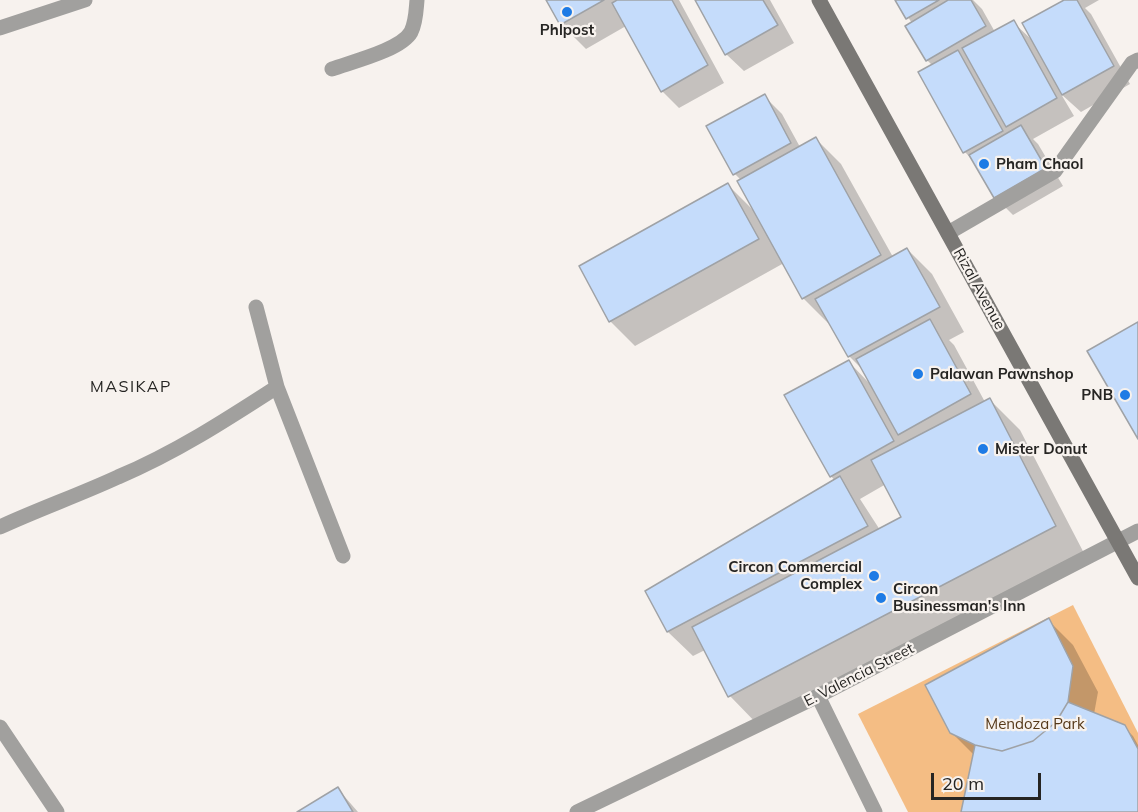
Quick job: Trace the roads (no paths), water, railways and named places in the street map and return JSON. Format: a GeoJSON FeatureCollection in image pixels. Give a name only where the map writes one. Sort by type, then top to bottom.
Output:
{"type":"FeatureCollection","features":[{"type":"Feature","properties":{"kind":"main road","name":"Rizal Avenue"},"geometry":{"type":"LineString","coordinates":[[819,0],[1138,578]]}},
{"type":"Feature","properties":{"kind":"street"},"geometry":{"type":"LineString","coordinates":[[0,28],[85,0]]}},
{"type":"Feature","properties":{"kind":"street"},"geometry":{"type":"LineString","coordinates":[[332,69],[400,43],[410,34],[416,17],[417,0]]}},
{"type":"Feature","properties":{"kind":"street"},"geometry":{"type":"LineString","coordinates":[[948,233],[1055,171],[1132,63],[1138,60]]}},
{"type":"Feature","properties":{"kind":"street"},"geometry":{"type":"LineString","coordinates":[[256,307],[277,387],[343,556]]}},
{"type":"Feature","properties":{"kind":"street"},"geometry":{"type":"LineString","coordinates":[[0,527],[119,477],[205,434],[277,387]]}},
{"type":"Feature","properties":{"kind":"street","name":"E. Valencia Street"},"geometry":{"type":"LineString","coordinates":[[577,812],[818,696],[1138,531]]}},
{"type":"Feature","properties":{"kind":"street"},"geometry":{"type":"LineString","coordinates":[[818,696],[875,812]]}},
{"type":"Feature","properties":{"kind":"street"},"geometry":{"type":"LineString","coordinates":[[0,727],[57,812]]}},
{"type":"Feature","properties":{"kind":"place","name":"Phlpost"},"geometry":{"type":"Point","coordinates":[567,12]}},
{"type":"Feature","properties":{"kind":"place","name":"Pham Chaol"},"geometry":{"type":"Point","coordinates":[984,164]}},
{"type":"Feature","properties":{"kind":"place","name":"Palawan Pawnshop"},"geometry":{"type":"Point","coordinates":[918,374]}},
{"type":"Feature","properties":{"kind":"place","name":"PNB"},"geometry":{"type":"Point","coordinates":[1125,395]}},
{"type":"Feature","properties":{"kind":"place","name":"Mister Donut"},"geometry":{"type":"Point","coordinates":[983,449]}},
{"type":"Feature","properties":{"kind":"place","name":"Circon Commercial Complex"},"geometry":{"type":"Point","coordinates":[874,576]}},
{"type":"Feature","properties":{"kind":"place","name":"Circon Businessman's Inn"},"geometry":{"type":"Point","coordinates":[881,598]}},
{"type":"Feature","properties":{"kind":"district","name":"MASIKAP"},"geometry":{"type":"Point","coordinates":[131,387]}},
{"type":"Feature","properties":{"kind":"park label","name":"Mendoza Park"},"geometry":{"type":"Point","coordinates":[1035,724]}}]}
